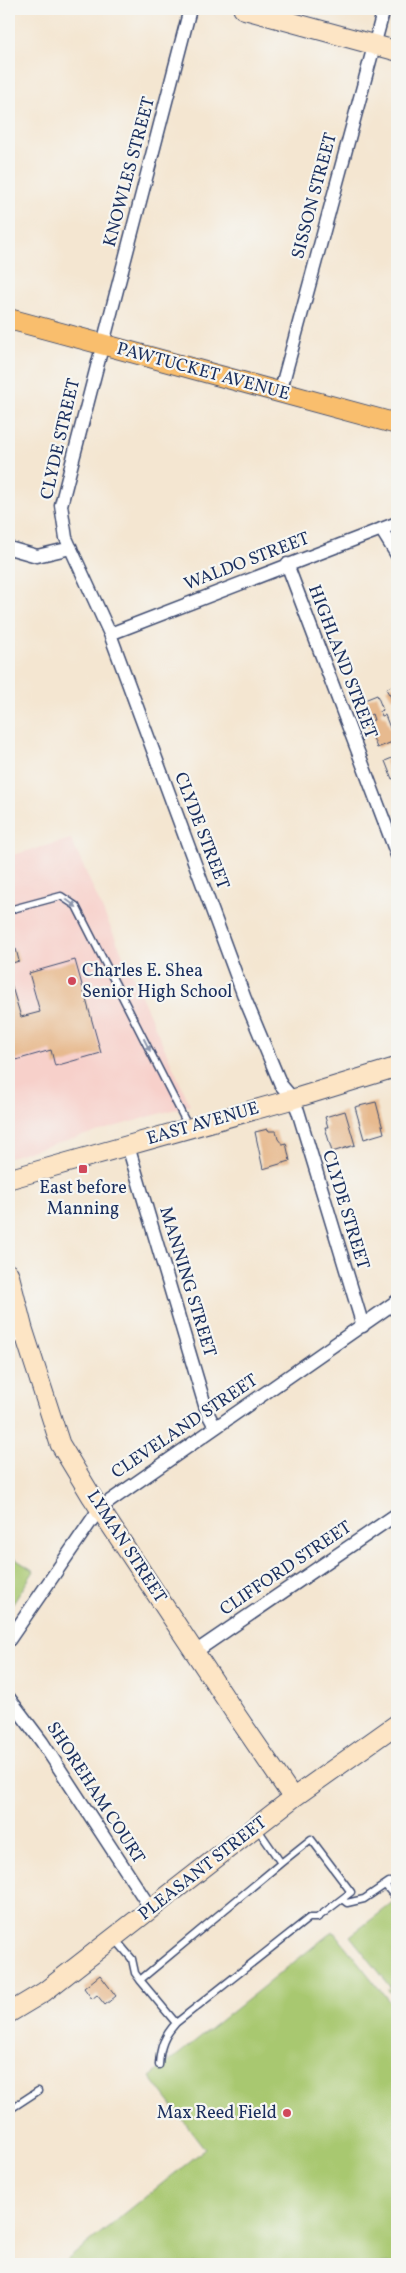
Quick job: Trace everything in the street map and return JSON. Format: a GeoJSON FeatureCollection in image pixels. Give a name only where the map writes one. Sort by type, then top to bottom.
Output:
{"type":"FeatureCollection","features":[{"type":"Feature","properties":{"kind":"main road","name":"PAWTUCKET AVENUE"},"geometry":{"type":"LineString","coordinates":[[9,319],[397,424]]}},
{"type":"Feature","properties":{"kind":"street","name":"KNOWLES STREET"},"geometry":{"type":"LineString","coordinates":[[102,344],[190,9]]}},
{"type":"Feature","properties":{"kind":"street"},"geometry":{"type":"LineString","coordinates":[[243,9],[397,51]]}},
{"type":"Feature","properties":{"kind":"street","name":"SISSON STREET"},"geometry":{"type":"LineString","coordinates":[[280,393],[384,9]]}},
{"type":"Feature","properties":{"kind":"street","name":"CLYDE STREET"},"geometry":{"type":"LineString","coordinates":[[102,344],[62,505],[66,538],[110,634],[245,999],[281,1085],[293,1099],[362,1326]]}},
{"type":"Feature","properties":{"kind":"street","name":"WALDO STREET"},"geometry":{"type":"LineString","coordinates":[[110,634],[397,522]]}},
{"type":"Feature","properties":{"kind":"street"},"geometry":{"type":"LineString","coordinates":[[381,529],[397,555]]}},
{"type":"Feature","properties":{"kind":"street"},"geometry":{"type":"LineString","coordinates":[[9,548],[37,556],[71,548]]}},
{"type":"Feature","properties":{"kind":"street","name":"HIGHLAND STREET"},"geometry":{"type":"LineString","coordinates":[[287,564],[397,855]]}},
{"type":"Feature","properties":{"kind":"street","name":"EAST AVENUE"},"geometry":{"type":"LineString","coordinates":[[9,1179],[395,1072]]}},
{"type":"Feature","properties":{"kind":"street","name":"MANNING STREET"},"geometry":{"type":"LineString","coordinates":[[128,1146],[207,1412],[215,1427]]}},
{"type":"Feature","properties":{"kind":"street","name":"LYMAN STREET"},"geometry":{"type":"LineString","coordinates":[[9,1274],[16,1334],[60,1444],[100,1508],[293,1798]]}},
{"type":"Feature","properties":{"kind":"street","name":"CLEVELAND STREET"},"geometry":{"type":"LineString","coordinates":[[9,1640],[100,1508],[397,1301]]}},
{"type":"Feature","properties":{"kind":"street","name":"CLIFFORD STREET"},"geometry":{"type":"LineString","coordinates":[[195,1652],[397,1514]]}},
{"type":"Feature","properties":{"kind":"street","name":"SHOREHAM COURT"},"geometry":{"type":"LineString","coordinates":[[9,1698],[42,1742],[151,1909]]}},
{"type":"Feature","properties":{"kind":"street","name":"PLEASANT STREET"},"geometry":{"type":"LineString","coordinates":[[11,2008],[44,1992],[293,1798],[397,1724]]}},
{"type":"Feature","properties":{"kind":"lane"},"geometry":{"type":"LineString","coordinates":[[9,910],[61,896],[76,906],[189,1128]]}},
{"type":"Feature","properties":{"kind":"lane"},"geometry":{"type":"LineString","coordinates":[[257,1827],[281,1863]]}},
{"type":"Feature","properties":{"kind":"lane"},"geometry":{"type":"LineString","coordinates":[[140,1980],[311,1839],[351,1892],[317,1918],[309,1918],[176,2023],[166,2035],[161,2047],[160,2065]]}},
{"type":"Feature","properties":{"kind":"lane"},"geometry":{"type":"LineString","coordinates":[[342,1899],[348,1903],[355,1902],[364,1899],[387,1884],[397,1899]]}},
{"type":"Feature","properties":{"kind":"lane"},"geometry":{"type":"LineString","coordinates":[[115,1938],[132,1959],[137,1977],[176,2023]]}},
{"type":"Feature","properties":{"kind":"lane"},"geometry":{"type":"LineString","coordinates":[[9,2110],[38,2091]]}},
{"type":"Feature","properties":{"kind":"shaded area","name":"Charles E. Shea Senior High School"},"geometry":{"type":"Polygon","coordinates":[[[71,839],[190,1105],[9,1157],[9,856],[71,839]]]}},
{"type":"Feature","properties":{"kind":"green space"},"geometry":{"type":"Polygon","coordinates":[[[9,1555],[34,1571],[9,1610],[9,1555]]]}},
{"type":"Feature","properties":{"kind":"green space"},"geometry":{"type":"Polygon","coordinates":[[[394,1902],[397,1906],[397,2001],[388,1990],[391,1987],[350,1936],[394,1902]]]}},
{"type":"Feature","properties":{"kind":"green space","name":"Max Reed Field"},"geometry":{"type":"Polygon","coordinates":[[[333,1931],[397,2011],[397,2264],[62,2264],[205,2149],[150,2077],[333,1931]]]}},
{"type":"Feature","properties":{"kind":"building"},"geometry":{"type":"Polygon","coordinates":[[[393,685],[397,696],[392,699],[386,689],[393,685]]]}},
{"type":"Feature","properties":{"kind":"building"},"geometry":{"type":"Polygon","coordinates":[[[377,695],[383,710],[380,711],[382,716],[385,715],[395,741],[377,748],[367,722],[374,720],[372,714],[368,716],[362,701],[377,695]]]}},
{"type":"Feature","properties":{"kind":"building"},"geometry":{"type":"Polygon","coordinates":[[[397,756],[397,777],[392,779],[385,761],[397,756]]]}},
{"type":"Feature","properties":{"kind":"building"},"geometry":{"type":"Polygon","coordinates":[[[16,949],[19,961],[9,964],[9,951],[16,949]]]}},
{"type":"Feature","properties":{"kind":"building"},"geometry":{"type":"Polygon","coordinates":[[[75,960],[101,1053],[55,1066],[51,1050],[9,1062],[9,977],[21,1017],[40,1012],[29,973],[75,960]]]}},
{"type":"Feature","properties":{"kind":"building"},"geometry":{"type":"Polygon","coordinates":[[[376,1102],[384,1133],[364,1139],[355,1107],[376,1102]]]}},
{"type":"Feature","properties":{"kind":"building"},"geometry":{"type":"Polygon","coordinates":[[[345,1111],[355,1145],[332,1152],[325,1127],[328,1127],[325,1117],[345,1111]]]}},
{"type":"Feature","properties":{"kind":"building"},"geometry":{"type":"Polygon","coordinates":[[[268,1129],[269,1131],[276,1131],[278,1139],[282,1144],[286,1143],[290,1161],[263,1169],[255,1132],[268,1129]]]}},
{"type":"Feature","properties":{"kind":"building"},"geometry":{"type":"Polygon","coordinates":[[[100,1975],[116,1996],[105,2005],[97,1995],[92,1999],[84,1988],[100,1975]]]}},
{"type":"Feature","properties":{"kind":"place","name":"Charles E. Shea Senior High School"},"geometry":{"type":"Point","coordinates":[72,981]}},
{"type":"Feature","properties":{"kind":"place","name":"East before Manning"},"geometry":{"type":"Point","coordinates":[83,1169]}},
{"type":"Feature","properties":{"kind":"place","name":"Max Reed Field"},"geometry":{"type":"Point","coordinates":[287,2113]}}]}
